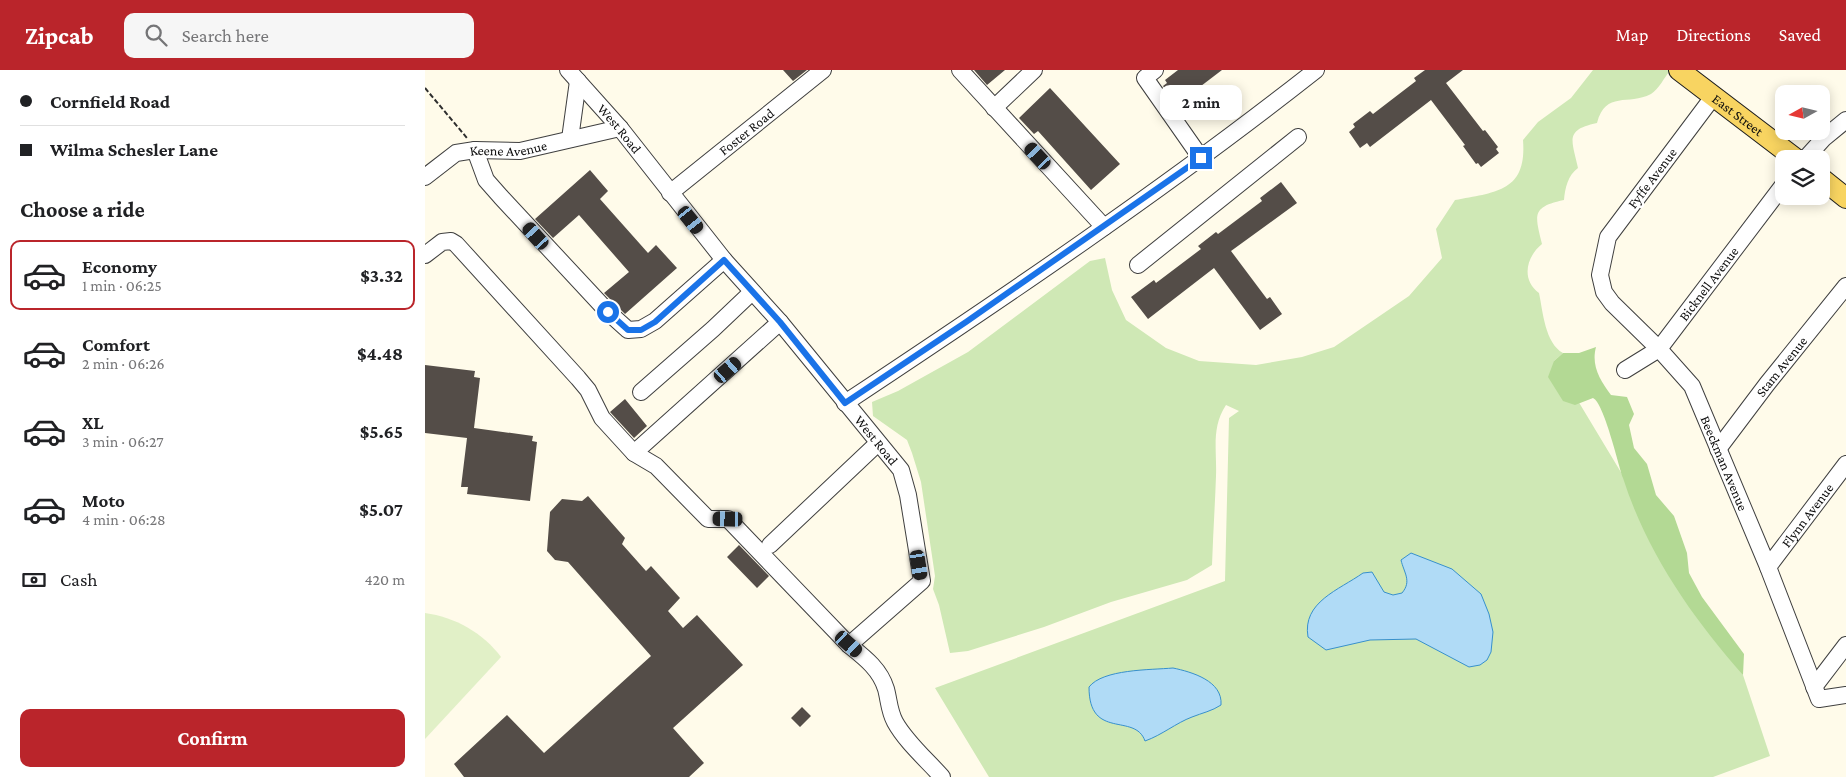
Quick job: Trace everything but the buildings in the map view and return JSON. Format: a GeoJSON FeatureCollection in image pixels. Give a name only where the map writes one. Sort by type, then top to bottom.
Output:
{"type":"FeatureCollection","features":[{"type":"Feature","properties":{"kind":"main road","name":"East Street"},"geometry":{"type":"LineString","coordinates":[[1689,73],[1713,97],[1784,150]]}},
{"type":"Feature","properties":{"kind":"main road"},"geometry":{"type":"LineString","coordinates":[[1830,185],[1846,198]]}},
{"type":"Feature","properties":{"kind":"street","name":"Foster Road"},"geometry":{"type":"LineString","coordinates":[[670,193],[823,70]]}},
{"type":"Feature","properties":{"kind":"street"},"geometry":{"type":"LineString","coordinates":[[960,70],[1104,227]]}},
{"type":"Feature","properties":{"kind":"street"},"geometry":{"type":"LineString","coordinates":[[994,108],[1034,70]]}},
{"type":"Feature","properties":{"kind":"street"},"geometry":{"type":"LineString","coordinates":[[1155,70],[1145,78],[1201,158]]}},
{"type":"Feature","properties":{"kind":"street"},"geometry":{"type":"LineString","coordinates":[[845,403],[1104,227],[1201,158],[1316,70]]}},
{"type":"Feature","properties":{"kind":"street","name":"West Road"},"geometry":{"type":"LineString","coordinates":[[573,75],[620,128],[724,260],[780,322],[878,443],[894,459],[905,482],[922,581],[849,644]]}},
{"type":"Feature","properties":{"kind":"street"},"geometry":{"type":"LineString","coordinates":[[570,138],[573,75]]}},
{"type":"Feature","properties":{"kind":"street","name":"Fyffe Avenue"},"geometry":{"type":"LineString","coordinates":[[1602,264],[1608,237],[1713,97]]}},
{"type":"Feature","properties":{"kind":"street"},"geometry":{"type":"LineString","coordinates":[[1813,150],[1824,138],[1846,120]]}},
{"type":"Feature","properties":{"kind":"street","name":"Keene Avenue"},"geometry":{"type":"LineString","coordinates":[[425,177],[456,153],[475,150],[520,151],[620,128]]}},
{"type":"Feature","properties":{"kind":"street"},"geometry":{"type":"LineString","coordinates":[[1138,265],[1298,137]]}},
{"type":"Feature","properties":{"kind":"street"},"geometry":{"type":"LineString","coordinates":[[475,150],[486,180],[496,192],[560,262],[628,330],[641,330],[655,322],[724,260]]}},
{"type":"Feature","properties":{"kind":"street","name":"Bicknell Avenue"},"geometry":{"type":"LineString","coordinates":[[1625,370],[1659,349],[1775,196]]}},
{"type":"Feature","properties":{"kind":"street"},"geometry":{"type":"LineString","coordinates":[[425,255],[443,242],[451,241],[456,244],[578,378],[588,390],[602,418],[633,453],[656,466],[708,518],[728,519],[849,644],[870,663],[880,676],[886,689],[889,709],[905,736],[943,777]]}},
{"type":"Feature","properties":{"kind":"street","name":"Beeckman Avenue"},"geometry":{"type":"LineString","coordinates":[[1602,264],[1600,275],[1604,292],[1612,303],[1659,349],[1692,386],[1768,567],[1814,687]]}},
{"type":"Feature","properties":{"kind":"street","name":"Stam Avenue"},"geometry":{"type":"LineString","coordinates":[[1718,449],[1767,384],[1846,286]]}},
{"type":"Feature","properties":{"kind":"street"},"geometry":{"type":"LineString","coordinates":[[641,392],[752,292]]}},
{"type":"Feature","properties":{"kind":"street"},"geometry":{"type":"LineString","coordinates":[[633,453],[780,322]]}},
{"type":"Feature","properties":{"kind":"street"},"geometry":{"type":"LineString","coordinates":[[770,544],[878,443]]}},
{"type":"Feature","properties":{"kind":"street","name":"Flynn Avenue"},"geometry":{"type":"LineString","coordinates":[[1768,567],[1846,464]]}},
{"type":"Feature","properties":{"kind":"street"},"geometry":{"type":"LineString","coordinates":[[1846,645],[1814,687],[1819,699],[1846,695]]}},
{"type":"Feature","properties":{"kind":"path"},"geometry":{"type":"LineString","coordinates":[[425,88],[457,123],[475,150]]}},
{"type":"Feature","properties":{"kind":"green space"},"geometry":{"type":"Polygon","coordinates":[[[1593,70],[1670,70],[1651,94],[1612,102],[1601,113],[1597,123],[1579,129],[1575,133],[1573,143],[1578,168],[1568,182],[1564,200],[1546,206],[1538,214],[1537,219],[1542,244],[1532,255],[1529,262],[1528,275],[1533,288],[1539,293],[1544,318],[1552,342],[1563,353],[1554,361],[1743,675],[1770,756],[1713,777],[989,777],[935,688],[1225,581],[1229,418],[1239,411],[1226,405],[1218,422],[1212,565],[1187,580],[1111,602],[1044,627],[968,651],[950,653],[939,605],[933,589],[935,576],[921,482],[912,453],[907,440],[873,416],[872,402],[898,391],[968,352],[1090,261],[1105,258],[1112,290],[1126,320],[1166,348],[1199,361],[1256,365],[1302,357],[1334,347],[1409,296],[1442,258],[1436,229],[1455,200],[1496,191],[1514,179],[1520,170],[1523,157],[1523,140],[1538,122],[1571,98],[1593,70]]]}},
{"type":"Feature","properties":{"kind":"green space"},"geometry":{"type":"Polygon","coordinates":[[[1596,347],[1595,360],[1600,378],[1611,395],[1627,397],[1634,414],[1629,425],[1634,448],[1647,464],[1656,495],[1674,516],[1687,553],[1689,573],[1702,597],[1744,654],[1743,675],[1689,607],[1658,558],[1633,506],[1606,422],[1597,402],[1593,398],[1575,405],[1563,401],[1548,377],[1554,361],[1563,353],[1579,353],[1596,347]]]}},
{"type":"Feature","properties":{"kind":"green space"},"geometry":{"type":"Polygon","coordinates":[[[425,613],[457,622],[486,641],[501,657],[425,739],[425,613]]]}},
{"type":"Feature","properties":{"kind":"water"},"geometry":{"type":"Polygon","coordinates":[[[1411,553],[1452,569],[1481,594],[1489,614],[1493,632],[1491,652],[1487,660],[1480,665],[1469,667],[1416,639],[1370,640],[1326,650],[1308,637],[1308,625],[1316,606],[1333,591],[1363,573],[1372,572],[1384,592],[1393,595],[1402,593],[1407,581],[1401,560],[1411,553]]]}},
{"type":"Feature","properties":{"kind":"water"},"geometry":{"type":"Polygon","coordinates":[[[1173,668],[1197,675],[1212,684],[1220,697],[1221,705],[1145,741],[1140,733],[1132,728],[1104,720],[1096,714],[1091,704],[1089,687],[1096,681],[1116,674],[1173,668]]]}},
{"type":"Feature","properties":{"kind":"route"},"geometry":{"type":"LineString","coordinates":[[608,312],[628,330],[641,330],[655,322],[724,260],[780,322],[845,403],[966,322],[1201,158]]}}]}
